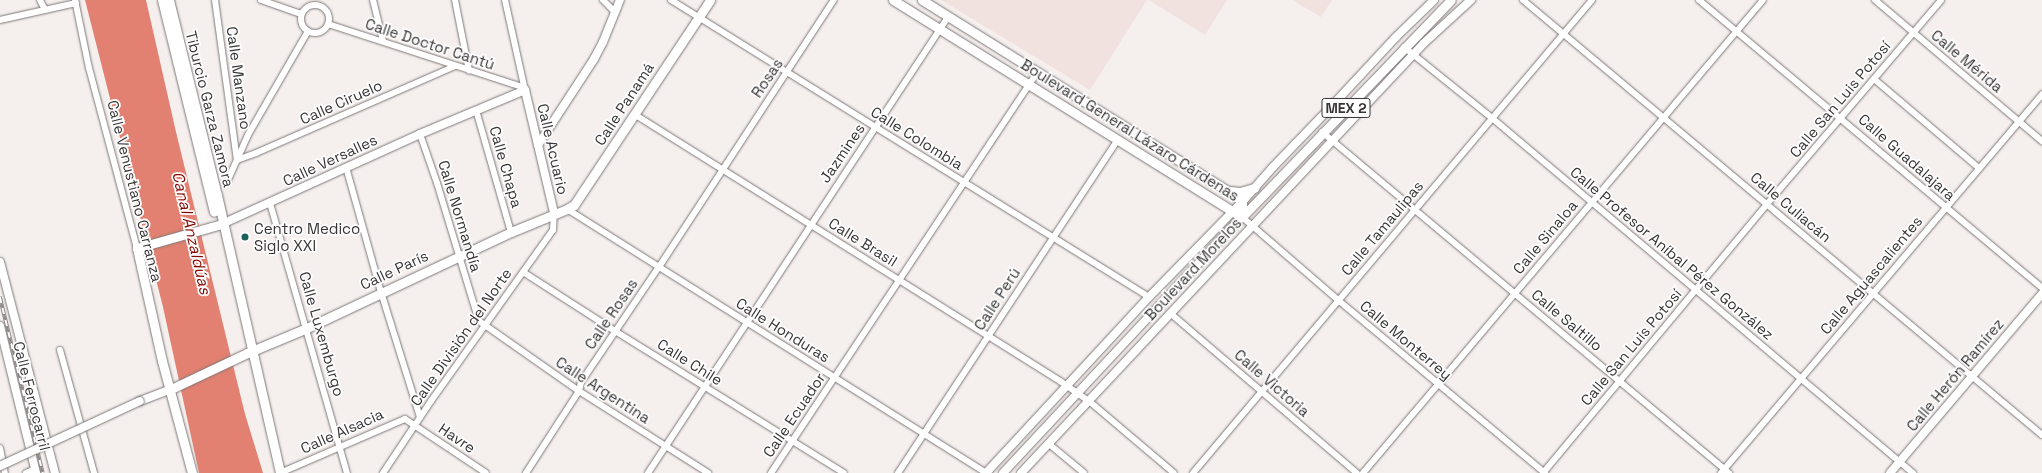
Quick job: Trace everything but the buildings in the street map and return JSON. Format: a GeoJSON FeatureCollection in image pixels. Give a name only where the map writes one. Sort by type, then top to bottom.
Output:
{"type":"FeatureCollection","features":[{"type":"Feature","properties":{"kind":"main road"},"geometry":{"type":"LineString","coordinates":[[162,0],[216,227],[280,473]]}},
{"type":"Feature","properties":{"kind":"main road","name":"Tiburcio Garza Zamora"},"geometry":{"type":"LineString","coordinates":[[169,0],[216,227]]}},
{"type":"Feature","properties":{"kind":"main road","name":"Calle Panamá"},"geometry":{"type":"LineString","coordinates":[[554,214],[567,209],[579,198],[710,0]]}},
{"type":"Feature","properties":{"kind":"main road","name":"Boulevard General Lázaro Cárdenas"},"geometry":{"type":"LineString","coordinates":[[893,0],[1242,217]]}},
{"type":"Feature","properties":{"kind":"main road","name":"Boulevard General Lázaro Cárdenas"},"geometry":{"type":"LineString","coordinates":[[922,0],[1228,191],[1242,202],[1242,217]]}},
{"type":"Feature","properties":{"kind":"main road","name":"Boulevard Morelos"},"geometry":{"type":"LineString","coordinates":[[1242,217],[1322,132],[1451,0]]}},
{"type":"Feature","properties":{"kind":"main road"},"geometry":{"type":"LineString","coordinates":[[1330,108],[1338,116]]}},
{"type":"Feature","properties":{"kind":"main road"},"geometry":{"type":"LineString","coordinates":[[1119,140],[1127,140],[1147,150],[1150,150],[1154,145]]}},
{"type":"Feature","properties":{"kind":"main road"},"geometry":{"type":"LineString","coordinates":[[1228,191],[1240,192],[1254,188]]}},
{"type":"Feature","properties":{"kind":"main road","name":"Calle París"},"geometry":{"type":"LineString","coordinates":[[175,387],[249,352],[307,328],[458,256],[554,214]]}},
{"type":"Feature","properties":{"kind":"main road","name":"Calle Versalles"},"geometry":{"type":"LineString","coordinates":[[140,248],[216,227]]}},
{"type":"Feature","properties":{"kind":"main road","name":"Calle Venustiano Carranza"},"geometry":{"type":"LineString","coordinates":[[140,248],[162,361],[175,387],[192,473]]}},
{"type":"Feature","properties":{"kind":"street"},"geometry":{"type":"LineString","coordinates":[[40,0],[45,10]]}},
{"type":"Feature","properties":{"kind":"street","name":"Calle Manzano"},"geometry":{"type":"LineString","coordinates":[[215,0],[237,160]]}},
{"type":"Feature","properties":{"kind":"street"},"geometry":{"type":"LineString","coordinates":[[261,0],[301,14]]}},
{"type":"Feature","properties":{"kind":"street"},"geometry":{"type":"LineString","coordinates":[[322,6],[326,0]]}},
{"type":"Feature","properties":{"kind":"street"},"geometry":{"type":"LineString","coordinates":[[373,0],[382,41]]}},
{"type":"Feature","properties":{"kind":"street"},"geometry":{"type":"LineString","coordinates":[[455,0],[469,71]]}},
{"type":"Feature","properties":{"kind":"street","name":"Calle Acuario"},"geometry":{"type":"LineString","coordinates":[[505,0],[554,214]]}},
{"type":"Feature","properties":{"kind":"street"},"geometry":{"type":"LineString","coordinates":[[507,8],[511,0]]}},
{"type":"Feature","properties":{"kind":"street"},"geometry":{"type":"LineString","coordinates":[[603,0],[615,12]]}},
{"type":"Feature","properties":{"kind":"street"},"geometry":{"type":"LineString","coordinates":[[538,146],[594,59],[603,42],[620,0]]}},
{"type":"Feature","properties":{"kind":"street","name":"Calle Colombia"},"geometry":{"type":"LineString","coordinates":[[671,0],[1149,297]]}},
{"type":"Feature","properties":{"kind":"street","name":"Rosas"},"geometry":{"type":"LineString","coordinates":[[721,170],[834,0]]}},
{"type":"Feature","properties":{"kind":"street","name":"Boulevard Morelos"},"geometry":{"type":"LineString","coordinates":[[986,473],[1149,297],[1242,202],[1396,37],[1434,0]]}},
{"type":"Feature","properties":{"kind":"street","name":"Boulevard Morelos"},"geometry":{"type":"LineString","coordinates":[[1021,473],[1437,30],[1471,0]]}},
{"type":"Feature","properties":{"kind":"street","name":"Calle Culiacán"},"geometry":{"type":"LineString","coordinates":[[1523,0],[2042,435]]}},
{"type":"Feature","properties":{"kind":"street","name":"Calle Tamaulipas"},"geometry":{"type":"LineString","coordinates":[[1193,473],[1592,0]]}},
{"type":"Feature","properties":{"kind":"street","name":"Calle Guadalajara"},"geometry":{"type":"LineString","coordinates":[[1699,0],[2042,288]]}},
{"type":"Feature","properties":{"kind":"street","name":"Calle Sinaloa"},"geometry":{"type":"LineString","coordinates":[[1363,473],[1763,0]]}},
{"type":"Feature","properties":{"kind":"street","name":"Calle Mérida"},"geometry":{"type":"LineString","coordinates":[[1875,0],[2042,142]]}},
{"type":"Feature","properties":{"kind":"street","name":"Calle San Luis Potosí"},"geometry":{"type":"LineString","coordinates":[[1544,473],[1767,204],[1941,0]]}},
{"type":"Feature","properties":{"kind":"street"},"geometry":{"type":"LineString","coordinates":[[0,20],[76,2]]}},
{"type":"Feature","properties":{"kind":"street","name":"Calle Venustiano Carranza"},"geometry":{"type":"LineString","coordinates":[[76,2],[89,68],[140,248]]}},
{"type":"Feature","properties":{"kind":"street"},"geometry":{"type":"LineString","coordinates":[[310,5],[322,6],[328,15],[328,24],[319,32],[308,31],[303,27],[300,21],[304,8],[310,5]]}},
{"type":"Feature","properties":{"kind":"street","name":"Jazmines"},"geometry":{"type":"LineString","coordinates":[[648,473],[948,17]]}},
{"type":"Feature","properties":{"kind":"street","name":"Calle Doctor Cantú"},"geometry":{"type":"LineString","coordinates":[[328,24],[525,89]]}},
{"type":"Feature","properties":{"kind":"street"},"geometry":{"type":"LineString","coordinates":[[227,182],[248,135],[308,31]]}},
{"type":"Feature","properties":{"kind":"street","name":"Calle Profesor Aníbal Pérez González"},"geometry":{"type":"LineString","coordinates":[[1404,47],[1492,118],[1913,473]]}},
{"type":"Feature","properties":{"kind":"street","name":"Calle Ciruelo"},"geometry":{"type":"LineString","coordinates":[[237,160],[455,66]]}},
{"type":"Feature","properties":{"kind":"street","name":"Calle Ecuador"},"geometry":{"type":"LineString","coordinates":[[771,473],[1037,72]]}},
{"type":"Feature","properties":{"kind":"street"},"geometry":{"type":"LineString","coordinates":[[1874,79],[1979,168]]}},
{"type":"Feature","properties":{"kind":"street","name":"Calle Versalles"},"geometry":{"type":"LineString","coordinates":[[216,227],[346,167],[525,89]]}},
{"type":"Feature","properties":{"kind":"street","name":"Calle Aguascalientes"},"geometry":{"type":"LineString","coordinates":[[1725,472],[1801,378],[2042,94]]}},
{"type":"Feature","properties":{"kind":"street","name":"Calle Chapa"},"geometry":{"type":"LineString","coordinates":[[476,110],[511,232]]}},
{"type":"Feature","properties":{"kind":"street","name":"Calle Brasil"},"geometry":{"type":"LineString","coordinates":[[634,114],[721,170],[1066,385],[1088,401],[1174,473]]}},
{"type":"Feature","properties":{"kind":"street","name":"Calle Saltillo"},"geometry":{"type":"LineString","coordinates":[[1322,132],[1515,293],[1725,472]]}},
{"type":"Feature","properties":{"kind":"street","name":"Calle Normandía"},"geometry":{"type":"LineString","coordinates":[[420,134],[437,182],[458,256],[479,321],[484,327]]}},
{"type":"Feature","properties":{"kind":"street","name":"Calle Perú"},"geometry":{"type":"LineString","coordinates":[[898,473],[1053,237],[1119,140]]}},
{"type":"Feature","properties":{"kind":"street"},"geometry":{"type":"LineString","coordinates":[[346,167],[381,292],[420,417]]}},
{"type":"Feature","properties":{"kind":"street","name":"Calle Rosas"},"geometry":{"type":"LineString","coordinates":[[526,473],[579,390],[581,382],[659,267],[721,170]]}},
{"type":"Feature","properties":{"kind":"street","name":"Calle Luxemburgo"},"geometry":{"type":"LineString","coordinates":[[270,203],[307,328],[347,473]]}},
{"type":"Feature","properties":{"kind":"street","name":"Calle Honduras"},"geometry":{"type":"LineString","coordinates":[[567,209],[986,473]]}},
{"type":"Feature","properties":{"kind":"street","name":"Calle División del Norte"},"geometry":{"type":"LineString","coordinates":[[382,473],[553,230],[554,214]]}},
{"type":"Feature","properties":{"kind":"street","name":"Boulevard Morelos"},"geometry":{"type":"LineString","coordinates":[[1003,473],[1242,217]]}},
{"type":"Feature","properties":{"kind":"street","name":"Calle Monterrey"},"geometry":{"type":"LineString","coordinates":[[1242,217],[1338,300],[1544,473]]}},
{"type":"Feature","properties":{"kind":"street"},"geometry":{"type":"LineString","coordinates":[[0,262],[55,473]]}},
{"type":"Feature","properties":{"kind":"street","name":"Calle Chile"},"geometry":{"type":"LineString","coordinates":[[523,272],[704,387],[844,473]]}},
{"type":"Feature","properties":{"kind":"street","name":"Calle Herón Ramírez"},"geometry":{"type":"LineString","coordinates":[[1890,473],[2042,294]]}},
{"type":"Feature","properties":{"kind":"street","name":"Calle Victoria"},"geometry":{"type":"LineString","coordinates":[[1170,313],[1357,473]]}},
{"type":"Feature","properties":{"kind":"street","name":"Calle Ferrocarril"},"geometry":{"type":"LineString","coordinates":[[0,326],[36,471]]}},
{"type":"Feature","properties":{"kind":"street","name":"Calle Argentina"},"geometry":{"type":"LineString","coordinates":[[484,327],[708,473]]}},
{"type":"Feature","properties":{"kind":"street"},"geometry":{"type":"LineString","coordinates":[[60,350],[94,473]]}},
{"type":"Feature","properties":{"kind":"street"},"geometry":{"type":"LineString","coordinates":[[0,448],[3,470],[140,401],[175,387]]}},
{"type":"Feature","properties":{"kind":"street","name":"Calle Alsacia"},"geometry":{"type":"LineString","coordinates":[[280,473],[397,421],[405,419],[414,426]]}},
{"type":"Feature","properties":{"kind":"street","name":"Havre"},"geometry":{"type":"LineString","coordinates":[[414,426],[486,473]]}},
{"type":"Feature","properties":{"kind":"street"},"geometry":{"type":"LineString","coordinates":[[1049,444],[1084,473]]}},
{"type":"Feature","properties":{"kind":"street"},"geometry":{"type":"LineString","coordinates":[[26,473],[36,471]]}},
{"type":"Feature","properties":{"kind":"shaded area"},"geometry":{"type":"Polygon","coordinates":[[[941,0],[1147,0],[1090,90],[941,0]]]}},
{"type":"Feature","properties":{"kind":"shaded area"},"geometry":{"type":"Polygon","coordinates":[[[1149,0],[1227,0],[1205,35],[1149,0]]]}},
{"type":"Feature","properties":{"kind":"shaded area"},"geometry":{"type":"Polygon","coordinates":[[[1292,0],[1332,0],[1321,17],[1292,0]]]}},
{"type":"Feature","properties":{"kind":"water","name":"Canal Anzaldúas"},"geometry":{"type":"Polygon","coordinates":[[[85,0],[146,0],[176,132],[245,414],[263,473],[199,473],[163,307],[85,0]]]}},
{"type":"Feature","properties":{"kind":"railway"},"geometry":{"type":"LineString","coordinates":[[0,297],[43,473]]}},
{"type":"Feature","properties":{"kind":"place","name":"Centro Medico Siglo XXI"},"geometry":{"type":"Point","coordinates":[245,237]}}]}
